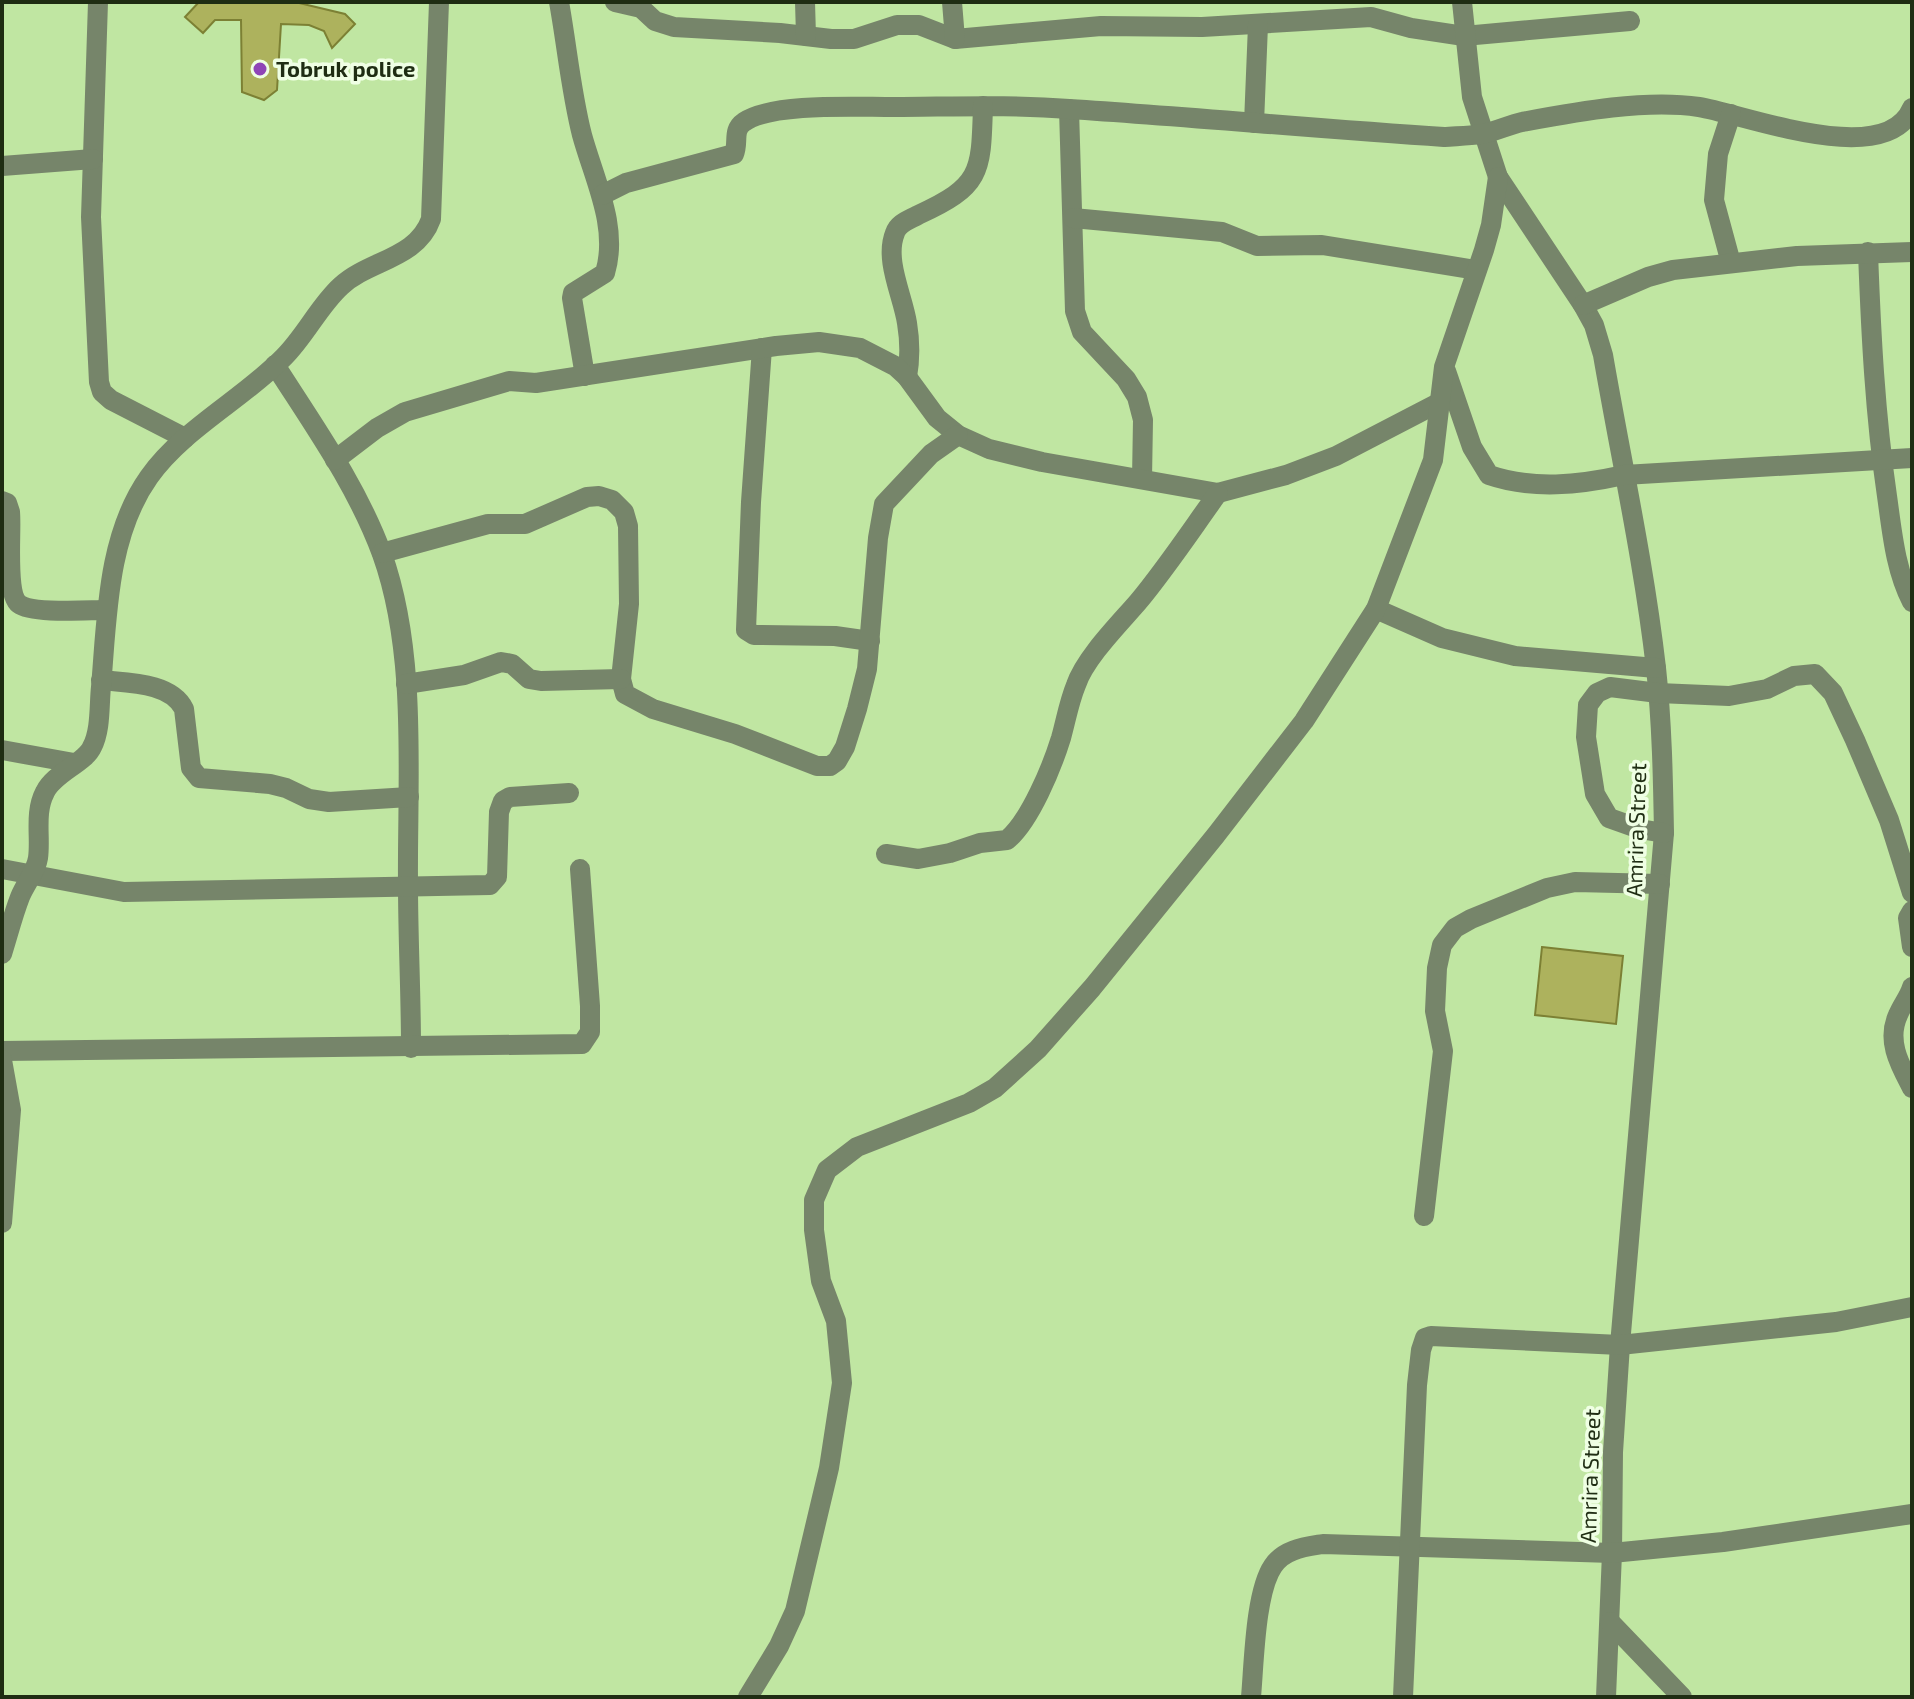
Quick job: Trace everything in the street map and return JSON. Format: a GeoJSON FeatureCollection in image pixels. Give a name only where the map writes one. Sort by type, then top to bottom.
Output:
{"type":"FeatureCollection","features":[{"type":"Feature","properties":{"kind":"street"},"geometry":{"type":"LineString","coordinates":[[98,2],[91,217],[101,388],[111,400],[185,438]]}},
{"type":"Feature","properties":{"kind":"street"},"geometry":{"type":"LineString","coordinates":[[2,954],[21,894],[38,858],[38,824],[45,792],[92,747],[111,577],[133,507],[147,480],[163,458],[185,438],[234,402],[275,365],[302,337],[341,286],[416,244],[428,228],[431,219],[439,2]]}},
{"type":"Feature","properties":{"kind":"street"},"geometry":{"type":"LineString","coordinates":[[559,2],[582,134],[602,195],[608,238],[605,273],[573,293],[572,298],[585,376]]}},
{"type":"Feature","properties":{"kind":"street"},"geometry":{"type":"LineString","coordinates":[[615,2],[641,8],[655,21],[674,27],[854,39],[897,25],[919,25],[955,39],[1101,26],[1258,25],[1371,17],[1411,28],[1464,36],[1630,21]]}},
{"type":"Feature","properties":{"kind":"street"},"geometry":{"type":"LineString","coordinates":[[805,2],[806,36]]}},
{"type":"Feature","properties":{"kind":"street"},"geometry":{"type":"LineString","coordinates":[[952,2],[955,39]]}},
{"type":"Feature","properties":{"kind":"street","name":"Amrira Street"},"geometry":{"type":"LineString","coordinates":[[1462,2],[1472,97],[1498,177],[1583,305],[1594,325],[1603,355],[1656,668],[1663,752],[1664,833],[1620,1345],[1613,1452],[1606,1697]]}},
{"type":"Feature","properties":{"kind":"street"},"geometry":{"type":"LineString","coordinates":[[1254,123],[1258,25]]}},
{"type":"Feature","properties":{"kind":"street"},"geometry":{"type":"LineString","coordinates":[[602,195],[626,183],[734,154],[737,148],[736,131],[743,122],[758,115],[828,107],[1069,109],[1444,137],[1482,134],[1524,122],[1616,108],[1664,105],[1698,107],[1808,133],[1871,136],[1888,132],[1908,117],[1912,108]]}},
{"type":"Feature","properties":{"kind":"street"},"geometry":{"type":"LineString","coordinates":[[907,377],[909,335],[893,265],[893,235],[905,221],[934,208],[966,187],[972,179],[980,166],[983,106]]}},
{"type":"Feature","properties":{"kind":"street"},"geometry":{"type":"LineString","coordinates":[[1069,109],[1075,311],[1082,332],[1126,379],[1137,397],[1143,420],[1142,479]]}},
{"type":"Feature","properties":{"kind":"street"},"geometry":{"type":"LineString","coordinates":[[1731,114],[1718,154],[1714,200],[1731,263]]}},
{"type":"Feature","properties":{"kind":"street"},"geometry":{"type":"LineString","coordinates":[[2,166],[93,159]]}},
{"type":"Feature","properties":{"kind":"street"},"geometry":{"type":"LineString","coordinates":[[748,1697],[779,1646],[795,1611],[829,1468],[842,1383],[836,1321],[821,1281],[814,1230],[814,1200],[827,1170],[857,1147],[969,1103],[995,1088],[1038,1049],[1197,858],[1304,721],[1376,609],[1433,460],[1444,367],[1491,225],[1498,177]]}},
{"type":"Feature","properties":{"kind":"street"},"geometry":{"type":"LineString","coordinates":[[1073,218],[1222,232],[1257,246],[1322,245],[1476,270]]}},
{"type":"Feature","properties":{"kind":"street"},"geometry":{"type":"LineString","coordinates":[[1868,252],[1873,379],[1882,460],[1898,566],[1912,602]]}},
{"type":"Feature","properties":{"kind":"street"},"geometry":{"type":"LineString","coordinates":[[1583,305],[1648,277],[1673,270],[1868,252],[1912,252]]}},
{"type":"Feature","properties":{"kind":"street"},"geometry":{"type":"LineString","coordinates":[[335,460],[377,428],[405,412],[509,381],[536,383],[819,342],[860,348],[883,358],[907,377],[937,418],[958,435],[989,449],[1218,493],[1286,475],[1336,456],[1440,402]]}},
{"type":"Feature","properties":{"kind":"street"},"geometry":{"type":"LineString","coordinates":[[762,348],[746,630],[754,635],[835,636],[870,641]]}},
{"type":"Feature","properties":{"kind":"street"},"geometry":{"type":"LineString","coordinates":[[275,365],[352,488],[382,553],[391,584],[406,684],[411,1048]]}},
{"type":"Feature","properties":{"kind":"street"},"geometry":{"type":"LineString","coordinates":[[1444,367],[1472,447],[1489,475],[1512,483],[1553,485],[1624,475],[1912,458]]}},
{"type":"Feature","properties":{"kind":"street"},"geometry":{"type":"LineString","coordinates":[[382,553],[488,524],[525,524],[587,497],[599,496],[612,500],[624,512],[629,552],[629,604],[621,679],[625,694],[653,709],[735,734],[817,766],[830,766],[845,747],[867,669],[878,538],[884,504],[931,454],[958,435]]}},
{"type":"Feature","properties":{"kind":"street"},"geometry":{"type":"LineString","coordinates":[[886,854],[918,859],[1011,837],[1026,817],[1050,766],[1077,681],[1218,493]]}},
{"type":"Feature","properties":{"kind":"street"},"geometry":{"type":"LineString","coordinates":[[2,501],[7,503],[10,512],[11,576],[17,603],[48,609],[105,610]]}},
{"type":"Feature","properties":{"kind":"street"},"geometry":{"type":"LineString","coordinates":[[1376,609],[1442,638],[1515,656],[1656,668]]}},
{"type":"Feature","properties":{"kind":"street"},"geometry":{"type":"LineString","coordinates":[[406,684],[464,675],[501,662],[512,664],[529,679],[541,681],[621,679]]}},
{"type":"Feature","properties":{"kind":"street"},"geometry":{"type":"LineString","coordinates":[[1664,833],[1640,829],[1609,818],[1595,794],[1586,737],[1588,705],[1597,693],[1610,687],[1729,696],[1767,689],[1794,676],[1815,674],[1833,693],[1855,740],[1889,820],[1912,893]]}},
{"type":"Feature","properties":{"kind":"street"},"geometry":{"type":"LineString","coordinates":[[101,680],[164,691],[181,703],[191,768],[199,778],[270,784],[309,799],[329,802],[409,797]]}},
{"type":"Feature","properties":{"kind":"street"},"geometry":{"type":"LineString","coordinates":[[2,750],[74,763]]}},
{"type":"Feature","properties":{"kind":"street"},"geometry":{"type":"LineString","coordinates":[[2,869],[124,892],[494,884],[497,877],[499,812],[503,801],[510,797],[569,793]]}},
{"type":"Feature","properties":{"kind":"street"},"geometry":{"type":"LineString","coordinates":[[2,1051],[577,1046],[586,1041],[590,1032],[580,869]]}},
{"type":"Feature","properties":{"kind":"street"},"geometry":{"type":"LineString","coordinates":[[1424,1216],[1443,1051],[1435,1011],[1437,968],[1442,945],[1455,928],[1471,919],[1547,888],[1575,882],[1660,884]]}},
{"type":"Feature","properties":{"kind":"street"},"geometry":{"type":"LineString","coordinates":[[1912,911],[1908,918],[1912,947]]}},
{"type":"Feature","properties":{"kind":"street"},"geometry":{"type":"LineString","coordinates":[[1912,987],[1895,1022],[1894,1046],[1898,1062],[1912,1088]]}},
{"type":"Feature","properties":{"kind":"street"},"geometry":{"type":"LineString","coordinates":[[2,1060],[11,1110],[2,1223]]}},
{"type":"Feature","properties":{"kind":"street"},"geometry":{"type":"LineString","coordinates":[[1403,1697],[1417,1385],[1425,1338],[1620,1345],[1836,1322],[1912,1307]]}},
{"type":"Feature","properties":{"kind":"street"},"geometry":{"type":"LineString","coordinates":[[1251,1697],[1264,1587],[1273,1565],[1294,1549],[1323,1544],[1612,1553],[1723,1542],[1912,1514]]}},
{"type":"Feature","properties":{"kind":"street"},"geometry":{"type":"LineString","coordinates":[[1610,1622],[1682,1697]]}},
{"type":"Feature","properties":{"kind":"building","name":"Tobruk police"},"geometry":{"type":"Polygon","coordinates":[[[199,2],[295,2],[345,14],[355,24],[332,48],[324,31],[309,25],[281,24],[277,90],[264,100],[242,92],[241,20],[215,20],[203,33],[185,17],[199,2]]]}},
{"type":"Feature","properties":{"kind":"building"},"geometry":{"type":"Polygon","coordinates":[[[1542,947],[1623,956],[1616,1024],[1535,1015],[1542,947]]]}},
{"type":"Feature","properties":{"kind":"place","name":"Tobruk police"},"geometry":{"type":"Point","coordinates":[260,69]}}]}
